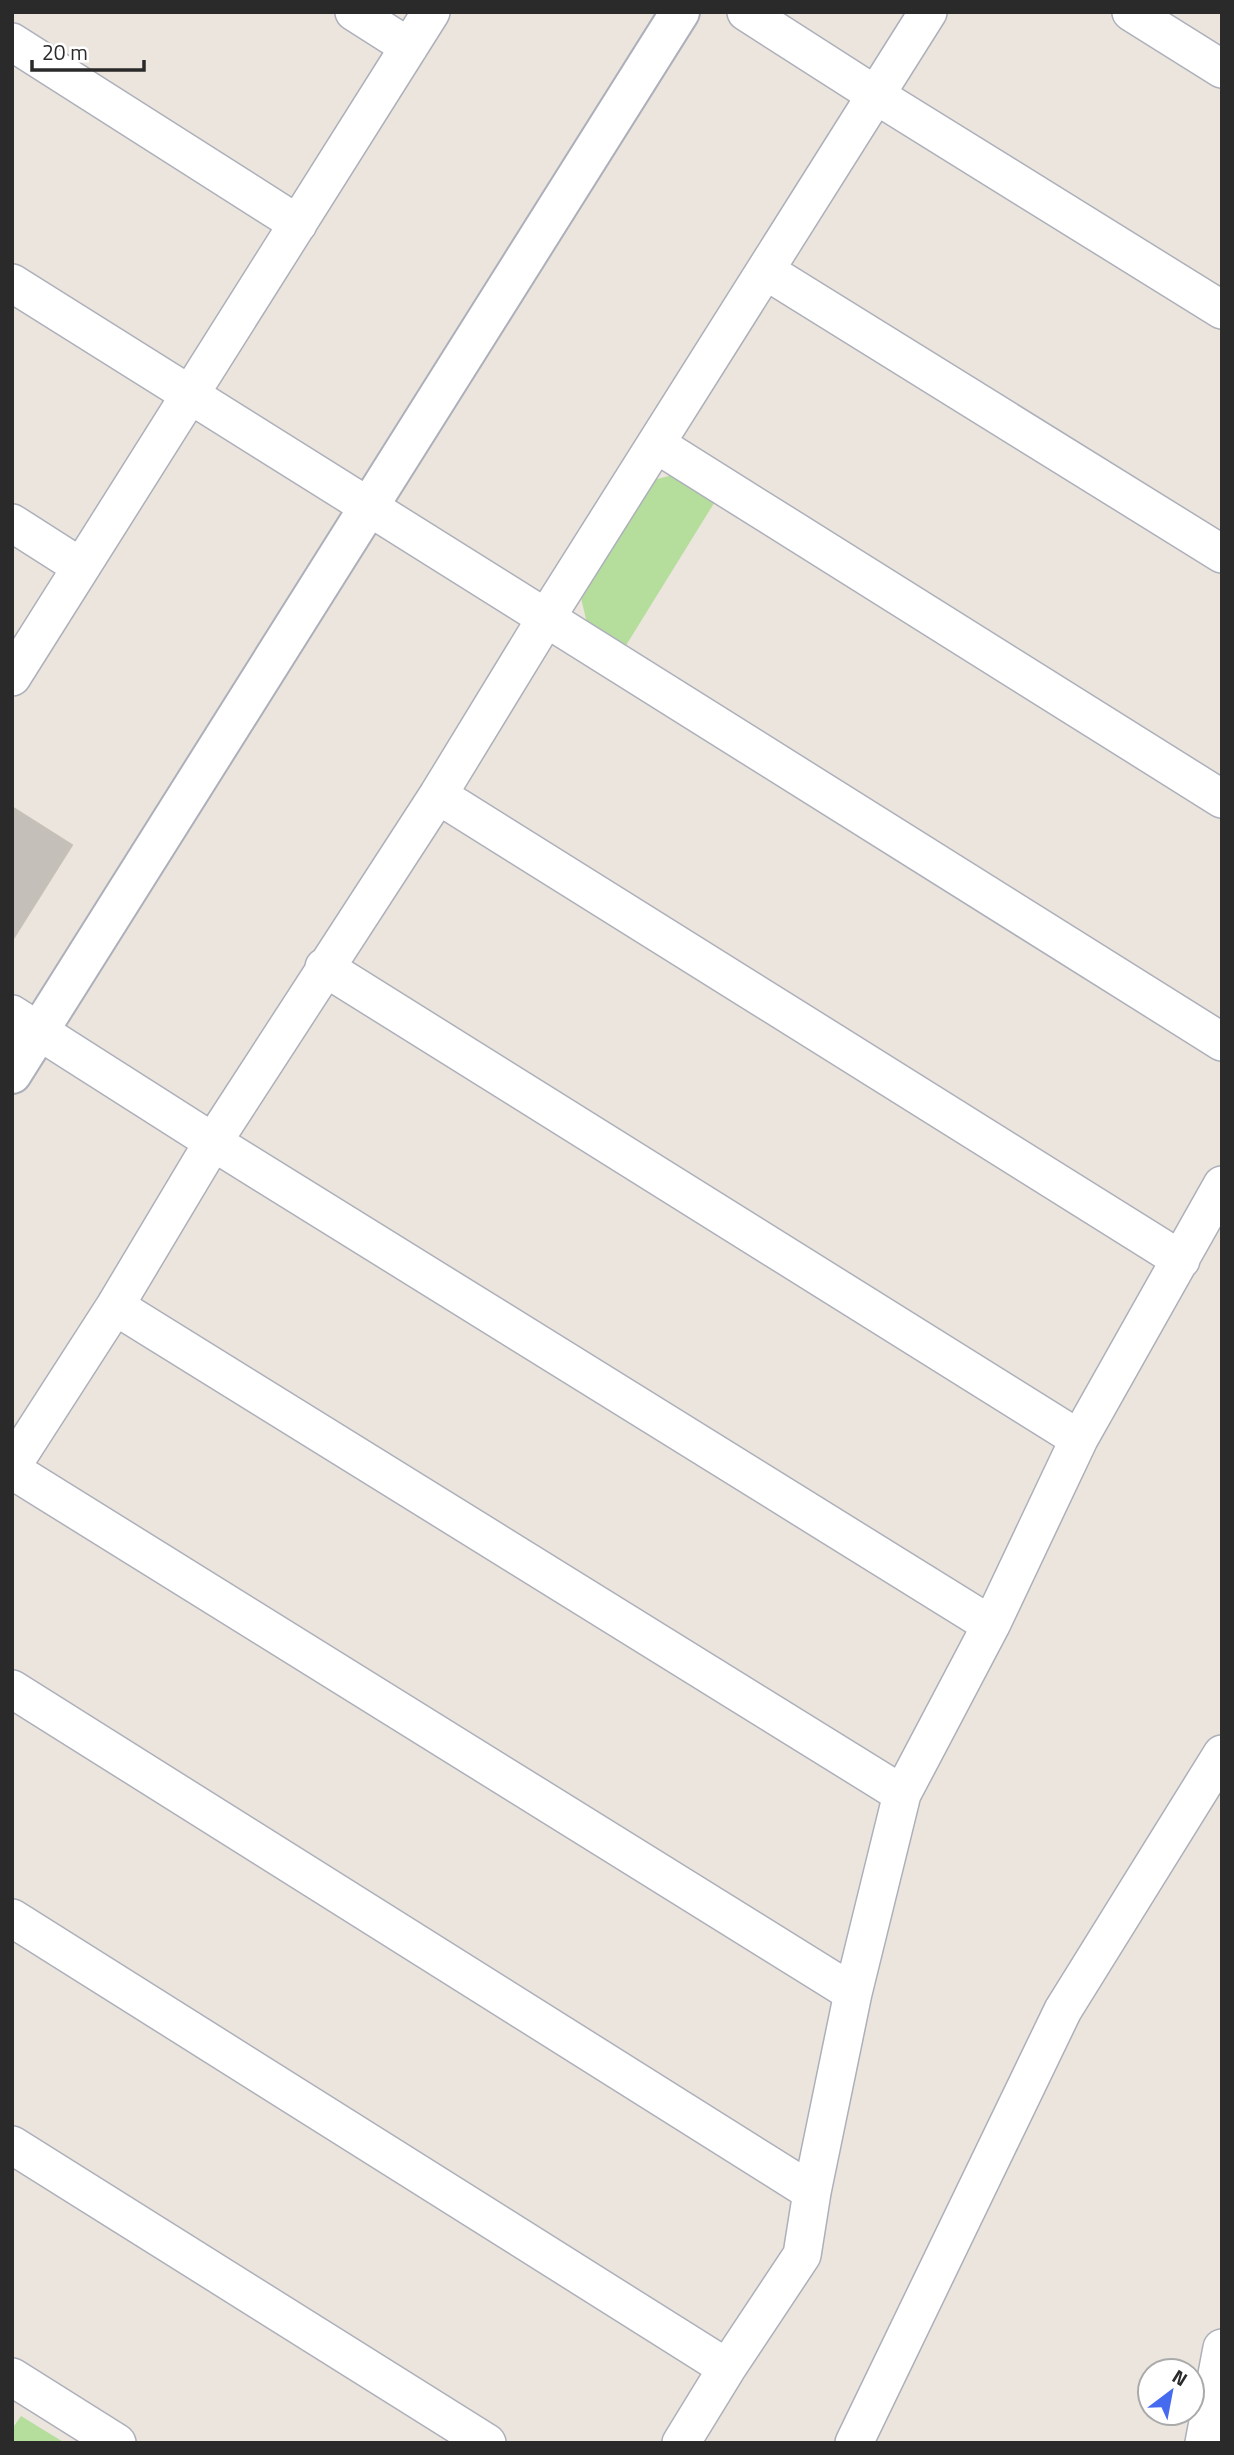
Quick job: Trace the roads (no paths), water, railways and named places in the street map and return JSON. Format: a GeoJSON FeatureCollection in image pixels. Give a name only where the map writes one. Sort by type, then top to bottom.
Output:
{"type":"FeatureCollection","features":[{"type":"Feature","properties":{"kind":"street"},"geometry":{"type":"LineString","coordinates":[[354,12],[409,47]]}},
{"type":"Feature","properties":{"kind":"street"},"geometry":{"type":"LineString","coordinates":[[12,677],[431,12]]}},
{"type":"Feature","properties":{"kind":"street"},"geometry":{"type":"LineString","coordinates":[[12,1074],[26,1022],[368,507],[680,12]]}},
{"type":"Feature","properties":{"kind":"street"},"geometry":{"type":"LineString","coordinates":[[746,12],[1222,310]]}},
{"type":"Feature","properties":{"kind":"street"},"geometry":{"type":"LineString","coordinates":[[853,1993],[12,1468],[115,1306],[213,1142],[438,795],[546,618],[928,12]]}},
{"type":"Feature","properties":{"kind":"street"},"geometry":{"type":"LineString","coordinates":[[1131,12],[1222,69]]}},
{"type":"Feature","properties":{"kind":"street"},"geometry":{"type":"LineString","coordinates":[[12,42],[298,224]]}},
{"type":"Feature","properties":{"kind":"street"},"geometry":{"type":"LineString","coordinates":[[766,271],[1222,554]]}},
{"type":"Feature","properties":{"kind":"street"},"geometry":{"type":"LineString","coordinates":[[12,283],[1222,1042]]}},
{"type":"Feature","properties":{"kind":"street"},"geometry":{"type":"LineString","coordinates":[[656,444],[1222,799]]}},
{"type":"Feature","properties":{"kind":"street"},"geometry":{"type":"LineString","coordinates":[[12,523],[81,567]]}},
{"type":"Feature","properties":{"kind":"street"},"geometry":{"type":"LineString","coordinates":[[438,795],[1181,1260]]}},
{"type":"Feature","properties":{"kind":"street"},"geometry":{"type":"LineString","coordinates":[[324,967],[1079,1439]]}},
{"type":"Feature","properties":{"kind":"street"},"geometry":{"type":"LineString","coordinates":[[26,1022],[213,1142],[991,1625]]}},
{"type":"Feature","properties":{"kind":"street"},"geometry":{"type":"LineString","coordinates":[[681,2443],[802,2255],[812,2192],[853,1993],[902,1794],[991,1625],[1079,1439],[1222,1185]]}},
{"type":"Feature","properties":{"kind":"street"},"geometry":{"type":"LineString","coordinates":[[115,1306],[902,1794]]}},
{"type":"Feature","properties":{"kind":"street"},"geometry":{"type":"LineString","coordinates":[[12,1689],[812,2192]]}},
{"type":"Feature","properties":{"kind":"street"},"geometry":{"type":"LineString","coordinates":[[854,2443],[1063,2010],[1222,1754]]}},
{"type":"Feature","properties":{"kind":"street"},"geometry":{"type":"LineString","coordinates":[[12,1918],[727,2368]]}},
{"type":"Feature","properties":{"kind":"street"},"geometry":{"type":"LineString","coordinates":[[12,2145],[487,2443]]}},
{"type":"Feature","properties":{"kind":"street"},"geometry":{"type":"LineString","coordinates":[[1204,2443],[1222,2348]]}},
{"type":"Feature","properties":{"kind":"street"},"geometry":{"type":"LineString","coordinates":[[12,2378],[117,2443]]}}]}
